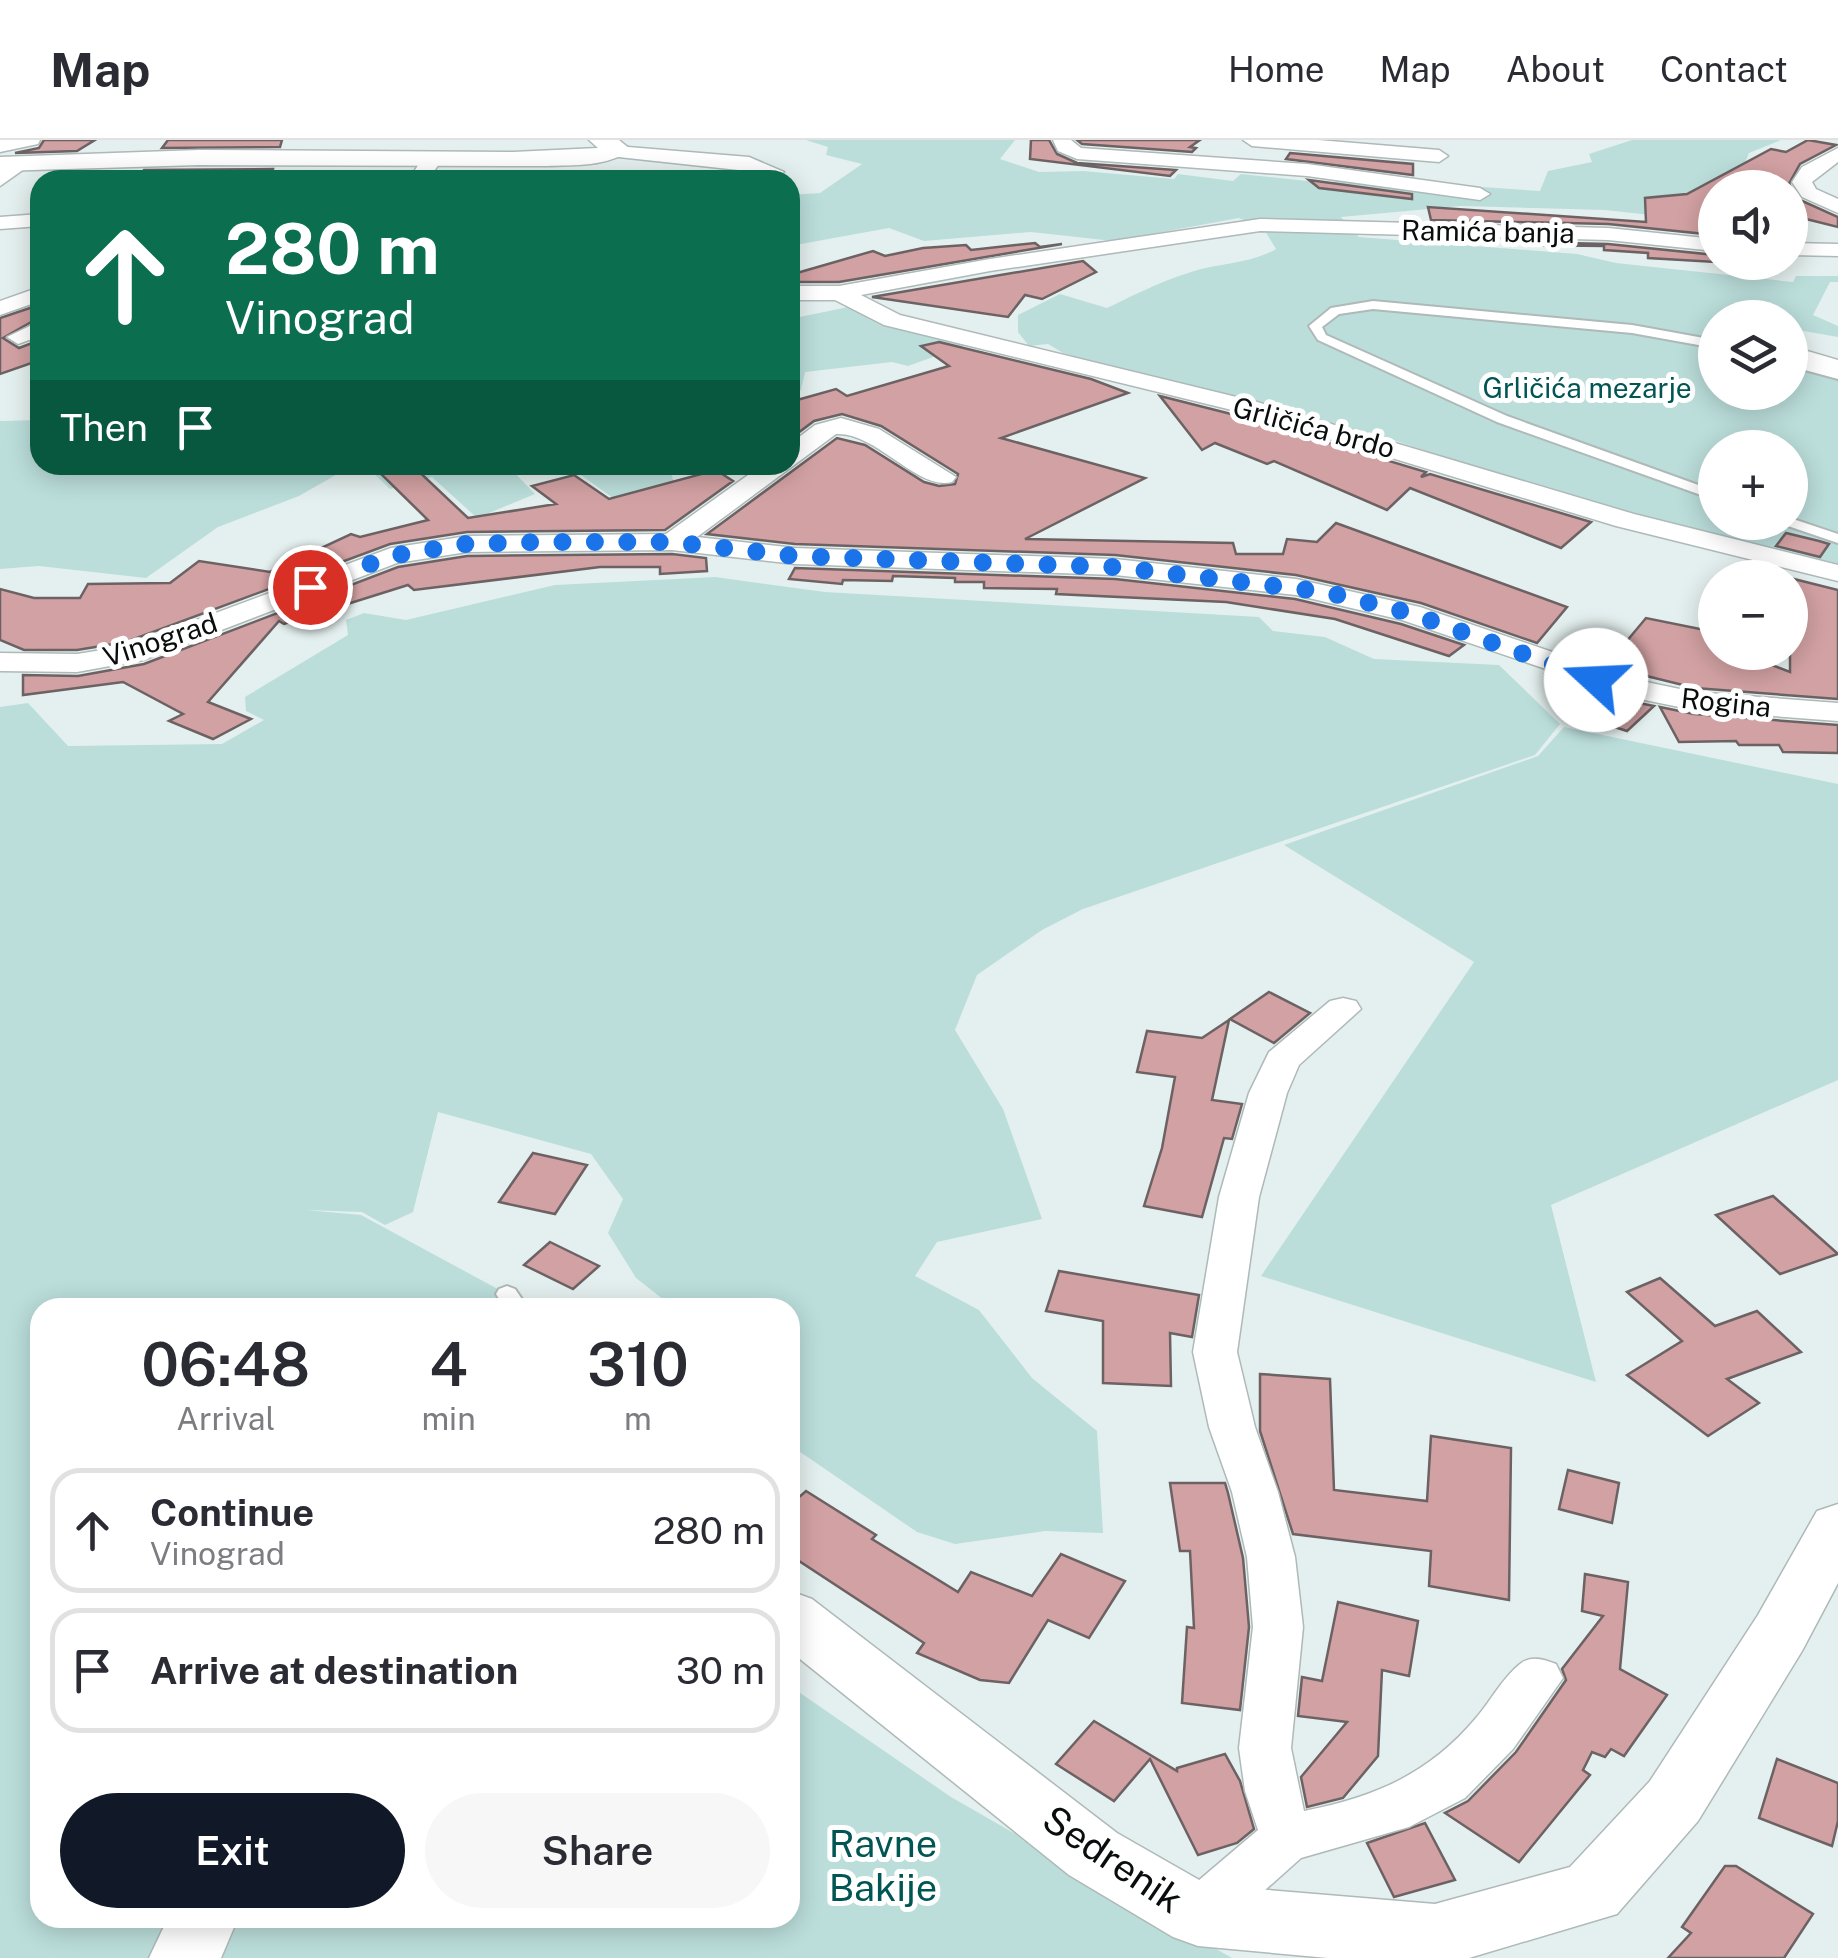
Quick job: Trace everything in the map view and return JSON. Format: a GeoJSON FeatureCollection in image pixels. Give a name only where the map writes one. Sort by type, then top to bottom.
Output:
{"type":"FeatureCollection","features":[{"type":"Feature","properties":{"kind":"street"},"geometry":{"type":"LineString","coordinates":[[0,146],[32,140]]}},
{"type":"Feature","properties":{"kind":"street","name":"Ramića banja"},"geometry":{"type":"LineString","coordinates":[[1062,140],[1065,148],[1077,153],[1306,170],[1480,194]]}},
{"type":"Feature","properties":{"kind":"street"},"geometry":{"type":"LineString","coordinates":[[1252,140],[1439,156]]}},
{"type":"Feature","properties":{"kind":"street"},"geometry":{"type":"LineString","coordinates":[[0,180],[10,164],[143,158],[546,158],[608,146],[749,163],[768,170]]}},
{"type":"Feature","properties":{"kind":"street"},"geometry":{"type":"LineString","coordinates":[[1838,154],[1809,172],[1802,182],[1809,193],[1838,207]]}},
{"type":"Feature","properties":{"kind":"street"},"geometry":{"type":"LineString","coordinates":[[425,170],[433,158]]}},
{"type":"Feature","properties":{"kind":"street","name":"Ramića banja"},"geometry":{"type":"LineString","coordinates":[[839,294],[990,265],[1381,210]]}},
{"type":"Feature","properties":{"kind":"street"},"geometry":{"type":"LineString","coordinates":[[0,223],[30,221]]}},
{"type":"Feature","properties":{"kind":"street","name":"Ramića banja"},"geometry":{"type":"LineString","coordinates":[[1260,225],[1608,234],[1698,243]]}},
{"type":"Feature","properties":{"kind":"street"},"geometry":{"type":"LineString","coordinates":[[1808,249],[1838,250]]}},
{"type":"Feature","properties":{"kind":"street","name":"Grličića brdo"},"geometry":{"type":"LineString","coordinates":[[800,293],[839,294],[892,320],[1248,407],[1624,520],[1838,573]]}},
{"type":"Feature","properties":{"kind":"street"},"geometry":{"type":"LineString","coordinates":[[0,308],[30,298]]}},
{"type":"Feature","properties":{"kind":"street"},"geometry":{"type":"LineString","coordinates":[[1808,361],[1838,366]]}},
{"type":"Feature","properties":{"kind":"street"},"geometry":{"type":"LineString","coordinates":[[800,450],[830,428],[860,428],[943,478]]}},
{"type":"Feature","properties":{"kind":"street"},"geometry":{"type":"LineString","coordinates":[[672,542],[765,475]]}},
{"type":"Feature","properties":{"kind":"street","name":"Rogina"},"geometry":{"type":"LineString","coordinates":[[428,550],[539,542],[672,542],[795,556],[1133,568],[1296,587],[1410,613],[1625,688],[1694,701],[1838,712]]}},
{"type":"Feature","properties":{"kind":"street","name":"Vinograd"},"geometry":{"type":"LineString","coordinates":[[0,662],[77,663],[134,654],[391,556],[428,550]]}},
{"type":"Feature","properties":{"kind":"street"},"geometry":{"type":"LineString","coordinates":[[1287,1836],[1272,1792],[1264,1748],[1278,1626],[1271,1557],[1255,1492],[1232,1428],[1216,1352],[1239,1198],[1268,1092],[1282,1060],[1343,1009]]}},
{"type":"Feature","properties":{"kind":"street","name":"Sedrenik"},"geometry":{"type":"LineString","coordinates":[[800,1624],[1093,1854],[1198,1915],[1435,1936],[1592,1892],[1674,1801],[1780,1633],[1838,1527]]}},
{"type":"Feature","properties":{"kind":"street"},"geometry":{"type":"LineString","coordinates":[[1198,1915],[1287,1836],[1345,1827],[1400,1807],[1449,1781],[1538,1678]]}},
{"type":"Feature","properties":{"kind":"street"},"geometry":{"type":"LineString","coordinates":[[186,1958],[199,1928]]}},
{"type":"Feature","properties":{"kind":"lane"},"geometry":{"type":"LineString","coordinates":[[1698,341],[1632,329],[1373,305],[1335,311],[1315,326],[1322,337],[1502,419],[1698,490]]}},
{"type":"Feature","properties":{"kind":"lane"},"geometry":{"type":"LineString","coordinates":[[1808,364],[1838,374]]}},
{"type":"Feature","properties":{"kind":"lane"},"geometry":{"type":"LineString","coordinates":[[1808,528],[1838,539]]}},
{"type":"Feature","properties":{"kind":"green space","name":"Grličića mezarje"},"geometry":{"type":"Polygon","coordinates":[[[806,140],[1015,140],[1000,159],[1039,172],[1083,171],[1174,179],[1178,174],[1233,181],[1241,174],[1326,183],[1354,178],[1540,191],[1548,171],[1592,162],[1589,154],[1632,140],[1781,140],[1749,153],[1742,170],[1698,170],[1698,220],[1605,210],[1461,206],[1341,217],[1359,237],[1577,254],[1616,263],[1698,272],[1698,280],[1793,282],[1808,280],[1808,276],[1838,276],[1838,282],[1830,282],[1813,315],[1838,326],[1838,337],[1808,332],[1808,300],[1698,300],[1698,410],[1808,410],[1808,363],[1838,371],[1838,568],[1731,540],[1808,540],[1808,430],[1698,430],[1698,531],[1536,489],[1385,437],[1307,419],[1252,400],[1193,391],[1063,353],[1048,344],[1029,346],[1018,332],[1018,315],[1060,294],[1107,308],[1177,277],[1276,249],[1265,231],[1239,218],[1113,241],[1031,232],[924,241],[889,228],[800,244],[800,194],[820,193],[862,164],[826,155],[828,147],[806,140]]]}},
{"type":"Feature","properties":{"kind":"green space"},"geometry":{"type":"Polygon","coordinates":[[[853,306],[981,340],[908,366],[892,362],[805,372],[800,390],[800,317],[853,306]]]}},
{"type":"Feature","properties":{"kind":"green space"},"geometry":{"type":"Polygon","coordinates":[[[30,420],[30,475],[336,475],[299,496],[218,527],[146,578],[39,566],[0,569],[0,421],[30,420]]]}},
{"type":"Feature","properties":{"kind":"green space"},"geometry":{"type":"Polygon","coordinates":[[[375,475],[517,475],[535,494],[477,518],[432,477],[390,489],[375,475]]]}},
{"type":"Feature","properties":{"kind":"green space"},"geometry":{"type":"Polygon","coordinates":[[[581,475],[672,475],[675,485],[620,503],[581,475]]]}},
{"type":"Feature","properties":{"kind":"green space"},"geometry":{"type":"Polygon","coordinates":[[[715,577],[825,592],[1259,617],[1273,631],[1325,637],[1374,659],[1499,665],[1560,724],[1535,755],[1083,909],[1042,930],[977,975],[955,1030],[1003,1109],[1042,1219],[937,1242],[915,1276],[979,1310],[1032,1378],[1097,1431],[1103,1533],[1045,1531],[955,1544],[917,1532],[800,1452],[800,1298],[662,1298],[636,1278],[608,1233],[623,1199],[591,1154],[438,1112],[413,1212],[385,1225],[362,1212],[306,1210],[361,1215],[510,1298],[30,1298],[30,1928],[198,1928],[185,1958],[0,1958],[0,707],[28,703],[68,746],[222,744],[264,720],[246,711],[245,697],[348,635],[346,620],[364,613],[406,620],[555,585],[715,577]]]}},
{"type":"Feature","properties":{"kind":"green space"},"geometry":{"type":"Polygon","coordinates":[[[1564,727],[1838,784],[1838,1080],[1551,1205],[1596,1382],[1261,1276],[1474,962],[1284,845],[1538,756],[1564,727]]]}},
{"type":"Feature","properties":{"kind":"green space","name":"Ravne Bakije"},"geometry":{"type":"Polygon","coordinates":[[[800,1693],[951,1797],[1232,1958],[215,1958],[228,1928],[800,1928],[800,1693]]]}},
{"type":"Feature","properties":{"kind":"building"},"geometry":{"type":"Polygon","coordinates":[[[44,140],[95,140],[77,151],[15,153],[39,148],[44,140]]]}},
{"type":"Feature","properties":{"kind":"building"},"geometry":{"type":"Polygon","coordinates":[[[168,140],[282,140],[280,147],[162,148],[168,140]]]}},
{"type":"Feature","properties":{"kind":"building"},"geometry":{"type":"Polygon","coordinates":[[[1031,140],[1049,140],[1057,154],[1077,163],[1176,170],[1170,176],[1030,159],[1031,140]]]}},
{"type":"Feature","properties":{"kind":"building"},"geometry":{"type":"Polygon","coordinates":[[[1077,140],[1200,140],[1190,147],[1196,148],[1192,152],[1082,144],[1077,140]]]}},
{"type":"Feature","properties":{"kind":"building"},"geometry":{"type":"Polygon","coordinates":[[[1808,140],[1836,145],[1800,164],[1797,170],[1732,170],[1771,149],[1786,152],[1808,140]]]}},
{"type":"Feature","properties":{"kind":"building"},"geometry":{"type":"Polygon","coordinates":[[[1290,153],[1413,164],[1413,175],[1286,159],[1290,153]]]}},
{"type":"Feature","properties":{"kind":"building"},"geometry":{"type":"Polygon","coordinates":[[[273,169],[273,170],[144,170],[273,169]]]}},
{"type":"Feature","properties":{"kind":"building"},"geometry":{"type":"Polygon","coordinates":[[[1309,180],[1412,194],[1412,199],[1319,188],[1309,180]]]}},
{"type":"Feature","properties":{"kind":"building"},"geometry":{"type":"Polygon","coordinates":[[[1698,188],[1698,233],[1608,224],[1431,220],[1428,207],[1646,222],[1645,198],[1687,194],[1698,188]]]}},
{"type":"Feature","properties":{"kind":"building"},"geometry":{"type":"Polygon","coordinates":[[[1808,204],[1838,217],[1838,227],[1808,220],[1808,204]]]}},
{"type":"Feature","properties":{"kind":"building"},"geometry":{"type":"Polygon","coordinates":[[[1522,242],[1608,244],[1698,253],[1698,261],[1648,258],[1648,253],[1604,250],[1604,246],[1522,242]]]}},
{"type":"Feature","properties":{"kind":"building"},"geometry":{"type":"Polygon","coordinates":[[[1062,244],[839,282],[800,282],[800,272],[873,251],[885,256],[966,245],[971,250],[1062,244]]]}},
{"type":"Feature","properties":{"kind":"building"},"geometry":{"type":"Polygon","coordinates":[[[1083,261],[1096,272],[1042,299],[1025,295],[1008,317],[872,297],[1083,261]]]}},
{"type":"Feature","properties":{"kind":"building"},"geometry":{"type":"Polygon","coordinates":[[[30,308],[30,323],[3,338],[19,348],[30,344],[30,364],[0,374],[0,318],[30,308]]]}},
{"type":"Feature","properties":{"kind":"building"},"geometry":{"type":"Polygon","coordinates":[[[939,342],[1091,379],[1128,393],[1001,438],[1145,478],[1025,539],[1233,543],[1236,554],[1283,554],[1287,539],[1317,542],[1336,523],[1567,607],[1537,643],[1421,603],[1296,575],[1115,555],[795,544],[707,534],[787,475],[800,475],[800,465],[837,438],[865,445],[924,482],[939,486],[955,484],[958,474],[881,426],[842,414],[814,421],[800,432],[800,399],[836,389],[847,396],[949,366],[921,346],[939,342]]]}},
{"type":"Feature","properties":{"kind":"building"},"geometry":{"type":"Polygon","coordinates":[[[1160,396],[1426,472],[1421,477],[1430,474],[1591,522],[1561,548],[1410,488],[1387,510],[1274,461],[1267,464],[1215,443],[1202,450],[1160,396]]]}},
{"type":"Feature","properties":{"kind":"building"},"geometry":{"type":"Polygon","coordinates":[[[382,475],[423,475],[468,518],[556,504],[532,486],[574,475],[609,499],[698,475],[724,475],[733,481],[665,530],[467,532],[390,544],[126,642],[77,650],[24,650],[0,640],[0,589],[34,598],[80,598],[88,584],[170,583],[199,561],[270,572],[351,534],[360,537],[428,520],[382,475]]]}},
{"type":"Feature","properties":{"kind":"building"},"geometry":{"type":"Polygon","coordinates":[[[1808,539],[1829,544],[1820,557],[1776,546],[1781,540],[1808,539]]]}},
{"type":"Feature","properties":{"kind":"building"},"geometry":{"type":"Polygon","coordinates":[[[672,554],[706,558],[707,571],[660,574],[660,567],[600,567],[414,590],[408,585],[284,624],[279,621],[208,702],[251,719],[213,739],[169,721],[183,714],[123,682],[23,695],[23,675],[78,676],[144,664],[398,567],[467,556],[672,554]]]}},
{"type":"Feature","properties":{"kind":"building"},"geometry":{"type":"Polygon","coordinates":[[[795,568],[1115,579],[1295,599],[1401,624],[1464,645],[1449,656],[1335,619],[1226,602],[1056,594],[1057,589],[984,588],[984,582],[955,582],[955,578],[893,576],[892,581],[843,580],[842,584],[789,579],[795,568]]]}},
{"type":"Feature","properties":{"kind":"building"},"geometry":{"type":"Polygon","coordinates":[[[1808,582],[1838,590],[1838,699],[1695,688],[1606,666],[1646,618],[1698,629],[1698,670],[1808,670],[1808,582]]]}},
{"type":"Feature","properties":{"kind":"building"},"geometry":{"type":"Polygon","coordinates":[[[1597,690],[1654,706],[1627,731],[1571,713],[1597,690]]]}},
{"type":"Feature","properties":{"kind":"building"},"geometry":{"type":"Polygon","coordinates":[[[1660,707],[1694,714],[1838,725],[1838,753],[1783,752],[1779,745],[1739,745],[1736,741],[1679,742],[1660,707]]]}},
{"type":"Feature","properties":{"kind":"building"},"geometry":{"type":"Polygon","coordinates":[[[1269,992],[1310,1013],[1274,1043],[1230,1019],[1269,992]]]}},
{"type":"Feature","properties":{"kind":"building"},"geometry":{"type":"Polygon","coordinates":[[[1229,1020],[1212,1100],[1242,1104],[1232,1139],[1224,1138],[1202,1217],[1144,1206],[1162,1148],[1175,1077],[1137,1072],[1147,1031],[1202,1038],[1229,1020]]]}},
{"type":"Feature","properties":{"kind":"building"},"geometry":{"type":"Polygon","coordinates":[[[533,1153],[587,1165],[555,1214],[499,1202],[533,1153]]]}},
{"type":"Feature","properties":{"kind":"building"},"geometry":{"type":"Polygon","coordinates":[[[1773,1196],[1838,1254],[1780,1274],[1716,1215],[1773,1196]]]}},
{"type":"Feature","properties":{"kind":"building"},"geometry":{"type":"Polygon","coordinates":[[[550,1242],[599,1266],[573,1289],[524,1265],[550,1242]]]}},
{"type":"Feature","properties":{"kind":"building"},"geometry":{"type":"Polygon","coordinates":[[[1059,1271],[1199,1295],[1192,1337],[1170,1333],[1171,1386],[1103,1383],[1103,1321],[1046,1311],[1059,1271]]]}},
{"type":"Feature","properties":{"kind":"building"},"geometry":{"type":"Polygon","coordinates":[[[1660,1278],[1715,1326],[1757,1311],[1801,1352],[1727,1379],[1759,1403],[1708,1436],[1627,1375],[1682,1341],[1627,1292],[1660,1278]]]}},
{"type":"Feature","properties":{"kind":"building"},"geometry":{"type":"Polygon","coordinates":[[[1260,1374],[1330,1379],[1334,1490],[1427,1501],[1431,1436],[1511,1448],[1509,1600],[1429,1586],[1431,1551],[1293,1534],[1260,1431],[1260,1374]]]}},
{"type":"Feature","properties":{"kind":"building"},"geometry":{"type":"Polygon","coordinates":[[[1568,1470],[1619,1483],[1612,1523],[1559,1509],[1568,1470]]]}},
{"type":"Feature","properties":{"kind":"building"},"geometry":{"type":"Polygon","coordinates":[[[1170,1483],[1225,1483],[1243,1558],[1249,1627],[1240,1710],[1182,1703],[1187,1627],[1194,1628],[1190,1551],[1180,1551],[1170,1483]]]}},
{"type":"Feature","properties":{"kind":"building"},"geometry":{"type":"Polygon","coordinates":[[[806,1491],[876,1535],[872,1539],[958,1592],[971,1572],[1032,1596],[1061,1554],[1125,1581],[1089,1638],[1048,1620],[1009,1683],[980,1680],[917,1653],[924,1643],[800,1562],[800,1496],[806,1491]]]}},
{"type":"Feature","properties":{"kind":"building"},"geometry":{"type":"Polygon","coordinates":[[[1585,1574],[1628,1582],[1620,1669],[1667,1695],[1624,1756],[1611,1749],[1605,1757],[1592,1752],[1583,1770],[1590,1775],[1519,1862],[1445,1813],[1468,1801],[1516,1752],[1566,1680],[1562,1669],[1603,1616],[1582,1611],[1585,1574]]]}},
{"type":"Feature","properties":{"kind":"building"},"geometry":{"type":"Polygon","coordinates":[[[1338,1602],[1418,1621],[1409,1676],[1382,1670],[1378,1756],[1343,1798],[1307,1807],[1301,1777],[1347,1722],[1298,1716],[1302,1677],[1322,1681],[1338,1602]]]}},
{"type":"Feature","properties":{"kind":"building"},"geometry":{"type":"Polygon","coordinates":[[[1094,1721],[1177,1771],[1225,1754],[1240,1781],[1254,1829],[1237,1843],[1198,1855],[1150,1759],[1114,1801],[1056,1764],[1094,1721]]]}},
{"type":"Feature","properties":{"kind":"building"},"geometry":{"type":"Polygon","coordinates":[[[1777,1759],[1838,1783],[1838,1821],[1832,1846],[1759,1818],[1777,1759]]]}},
{"type":"Feature","properties":{"kind":"building"},"geometry":{"type":"Polygon","coordinates":[[[1425,1823],[1455,1880],[1394,1897],[1367,1843],[1425,1823]]]}},
{"type":"Feature","properties":{"kind":"building"},"geometry":{"type":"Polygon","coordinates":[[[1725,1866],[1736,1866],[1813,1914],[1784,1958],[1668,1958],[1691,1933],[1682,1927],[1725,1866]]]}},
{"type":"Feature","properties":{"kind":"route"},"geometry":{"type":"LineString","coordinates":[[310,587],[391,556],[466,544],[539,542],[672,542],[795,556],[1115,567],[1225,577],[1326,592],[1410,613],[1596,680]]}}]}
